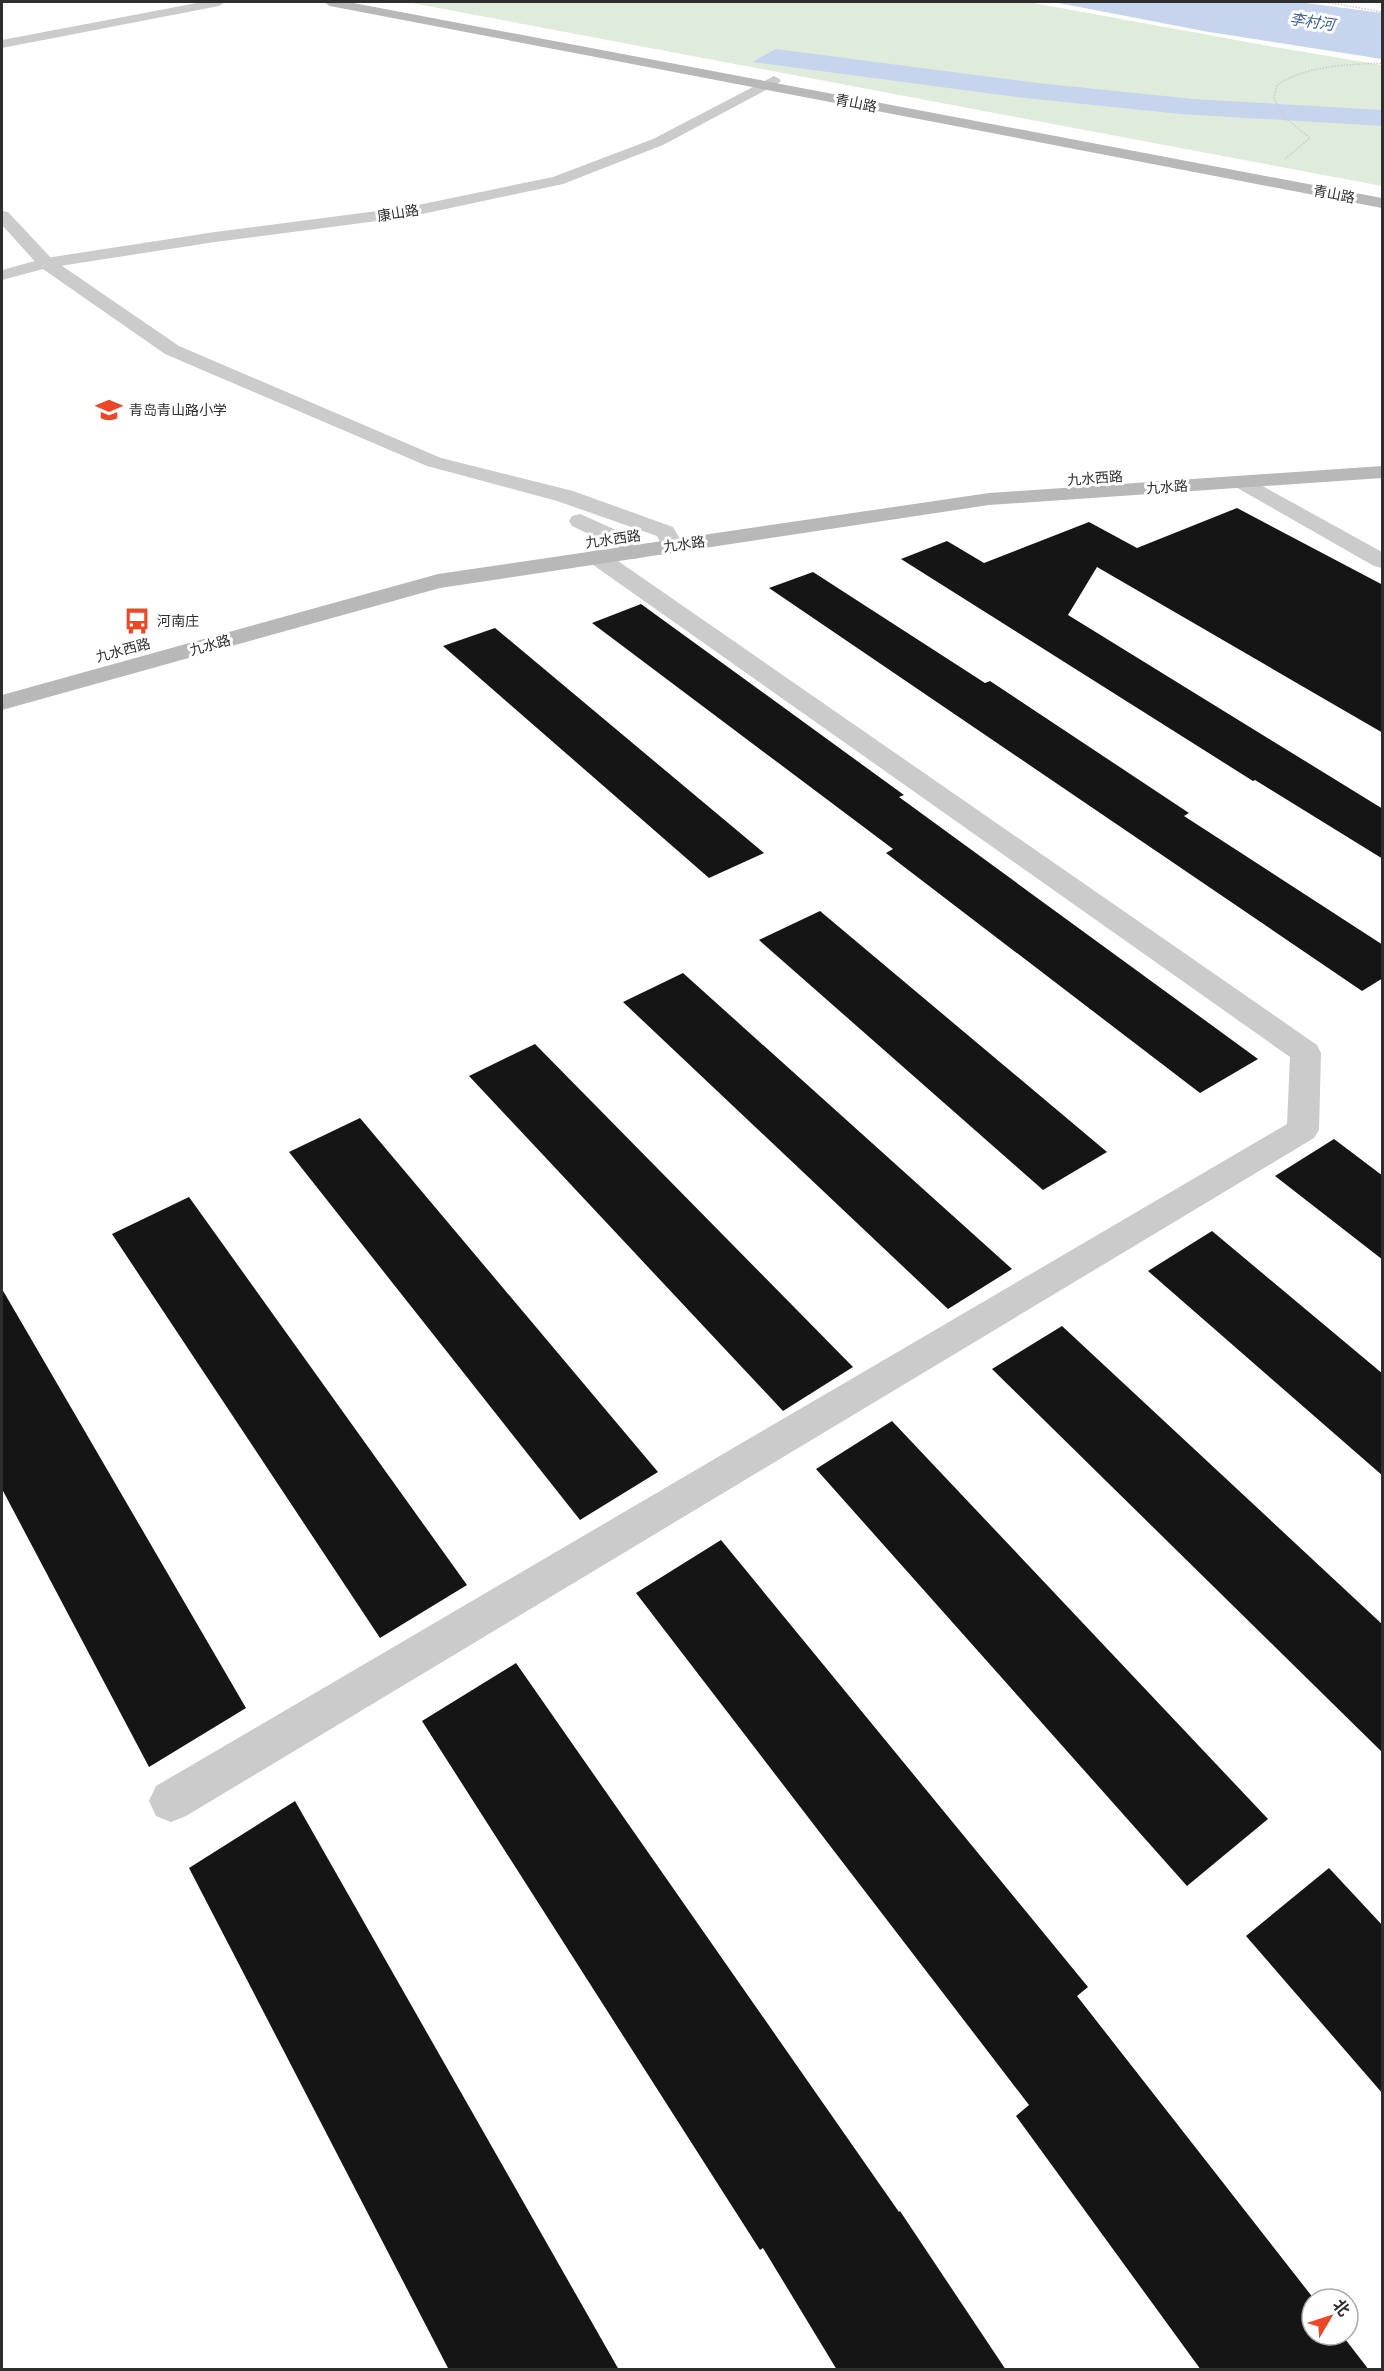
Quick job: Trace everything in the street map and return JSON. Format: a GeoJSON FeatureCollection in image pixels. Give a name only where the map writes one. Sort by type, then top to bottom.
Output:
{"type":"FeatureCollection","features":[{"type":"Feature","properties":{"kind":"main road","name":"青山路"},"geometry":{"type":"LineString","coordinates":[[330,2],[1383,195]]}},
{"type":"Feature","properties":{"kind":"main road","name":"青山路"},"geometry":{"type":"LineString","coordinates":[[361,2],[1383,204]]}},
{"type":"Feature","properties":{"kind":"main road","name":"九水西路"},"geometry":{"type":"LineString","coordinates":[[669,539],[980,486],[1383,458]]}},
{"type":"Feature","properties":{"kind":"main road","name":"九水路"},"geometry":{"type":"LineString","coordinates":[[2,703],[438,581],[669,539],[989,499],[1383,472]]}},
{"type":"Feature","properties":{"kind":"main road","name":"九水西路"},"geometry":{"type":"LineString","coordinates":[[2,684],[429,566],[616,549]]}},
{"type":"Feature","properties":{"kind":"street"},"geometry":{"type":"LineString","coordinates":[[2,37],[188,2]]}},
{"type":"Feature","properties":{"kind":"street"},"geometry":{"type":"LineString","coordinates":[[2,44],[219,2]]}},
{"type":"Feature","properties":{"kind":"street","name":"康山路"},"geometry":{"type":"LineString","coordinates":[[2,275],[36,266],[215,237],[408,212],[557,181],[658,142],[769,83]]}},
{"type":"Feature","properties":{"kind":"street"},"geometry":{"type":"LineString","coordinates":[[2,216],[36,266],[172,350],[434,462],[565,496],[669,539]]}},
{"type":"Feature","properties":{"kind":"street"},"geometry":{"type":"LineString","coordinates":[[2,242],[36,266],[152,358],[414,471],[546,506],[616,549],[1306,1053],[1303,1130],[171,1802]]}},
{"type":"Feature","properties":{"kind":"street"},"geometry":{"type":"LineString","coordinates":[[1241,482],[1383,561]]}},
{"type":"Feature","properties":{"kind":"path"},"geometry":{"type":"LineString","coordinates":[[1326,2],[1383,12]]}},
{"type":"Feature","properties":{"kind":"path"},"geometry":{"type":"LineString","coordinates":[[1310,138],[1289,124],[1276,110],[1273,96],[1275,88],[1284,79],[1301,71],[1325,66],[1383,63]]}},
{"type":"Feature","properties":{"kind":"green space"},"geometry":{"type":"Polygon","coordinates":[[[406,2],[1028,2],[1382,65],[1382,186],[406,2]]]}},
{"type":"Feature","properties":{"kind":"water","name":"李村河"},"geometry":{"type":"Polygon","coordinates":[[[1053,2],[1299,2],[1382,13],[1382,59],[1209,32],[1053,2]]]}},
{"type":"Feature","properties":{"kind":"water"},"geometry":{"type":"Polygon","coordinates":[[[776,49],[1038,83],[1194,99],[1382,110],[1382,126],[1180,114],[1016,97],[752,62],[776,49]]]}},
{"type":"Feature","properties":{"kind":"building"},"geometry":{"type":"Polygon","coordinates":[[[1237,508],[1383,585],[1383,733],[1097,567],[1068,615],[1383,809],[1383,859],[1255,780],[1253,781],[901,559],[947,541],[984,563],[1089,522],[1137,548],[1237,508]]]}},
{"type":"Feature","properties":{"kind":"building"},"geometry":{"type":"Polygon","coordinates":[[[813,572],[985,683],[990,681],[1189,813],[1184,816],[1383,945],[1383,978],[1362,991],[769,588],[813,572]]]}},
{"type":"Feature","properties":{"kind":"building"},"geometry":{"type":"Polygon","coordinates":[[[641,604],[904,795],[899,797],[1258,1059],[1200,1093],[886,853],[893,849],[592,623],[641,604]]]}},
{"type":"Feature","properties":{"kind":"building"},"geometry":{"type":"Polygon","coordinates":[[[495,628],[764,853],[709,878],[443,646],[495,628]]]}},
{"type":"Feature","properties":{"kind":"building"},"geometry":{"type":"Polygon","coordinates":[[[820,911],[1107,1152],[1043,1190],[759,940],[820,911]]]}},
{"type":"Feature","properties":{"kind":"building"},"geometry":{"type":"Polygon","coordinates":[[[683,973],[1012,1269],[948,1309],[623,1002],[683,973]]]}},
{"type":"Feature","properties":{"kind":"building"},"geometry":{"type":"Polygon","coordinates":[[[535,1044],[853,1367],[783,1411],[469,1076],[535,1044]]]}},
{"type":"Feature","properties":{"kind":"building"},"geometry":{"type":"Polygon","coordinates":[[[360,1118],[658,1472],[580,1520],[289,1152],[360,1118]]]}},
{"type":"Feature","properties":{"kind":"building"},"geometry":{"type":"Polygon","coordinates":[[[1334,1139],[1383,1176],[1383,1260],[1275,1176],[1334,1139]]]}},
{"type":"Feature","properties":{"kind":"building"},"geometry":{"type":"Polygon","coordinates":[[[189,1197],[467,1585],[380,1638],[112,1234],[189,1197]]]}},
{"type":"Feature","properties":{"kind":"building"},"geometry":{"type":"Polygon","coordinates":[[[1212,1231],[1383,1374],[1383,1476],[1148,1271],[1212,1231]]]}},
{"type":"Feature","properties":{"kind":"building"},"geometry":{"type":"Polygon","coordinates":[[[2,1289],[246,1708],[149,1767],[2,1489],[2,1289]]]}},
{"type":"Feature","properties":{"kind":"building"},"geometry":{"type":"Polygon","coordinates":[[[1062,1326],[1383,1625],[1383,1753],[992,1369],[1062,1326]]]}},
{"type":"Feature","properties":{"kind":"building"},"geometry":{"type":"Polygon","coordinates":[[[892,1421],[1268,1819],[1187,1886],[816,1469],[892,1421]]]}},
{"type":"Feature","properties":{"kind":"building"},"geometry":{"type":"Polygon","coordinates":[[[721,1540],[1088,1987],[1077,1996],[1305,2287],[1300,2287],[1300,2347],[1351,2347],[1369,2370],[1201,2370],[1016,2116],[1029,2105],[636,1593],[721,1540]]]}},
{"type":"Feature","properties":{"kind":"building"},"geometry":{"type":"Polygon","coordinates":[[[516,1663],[900,2211],[1006,2370],[837,2370],[763,2248],[760,2250],[422,1721],[516,1663]]]}},
{"type":"Feature","properties":{"kind":"building"},"geometry":{"type":"Polygon","coordinates":[[[295,1801],[619,2370],[449,2370],[189,1868],[295,1801]]]}},
{"type":"Feature","properties":{"kind":"building"},"geometry":{"type":"Polygon","coordinates":[[[1329,1868],[1383,1926],[1383,2094],[1246,1936],[1329,1868]]]}},
{"type":"Feature","properties":{"kind":"place","name":"青岛青山路小学"},"geometry":{"type":"Point","coordinates":[109,410]}},
{"type":"Feature","properties":{"kind":"place","name":"河南庄"},"geometry":{"type":"Point","coordinates":[137,621]}}]}
